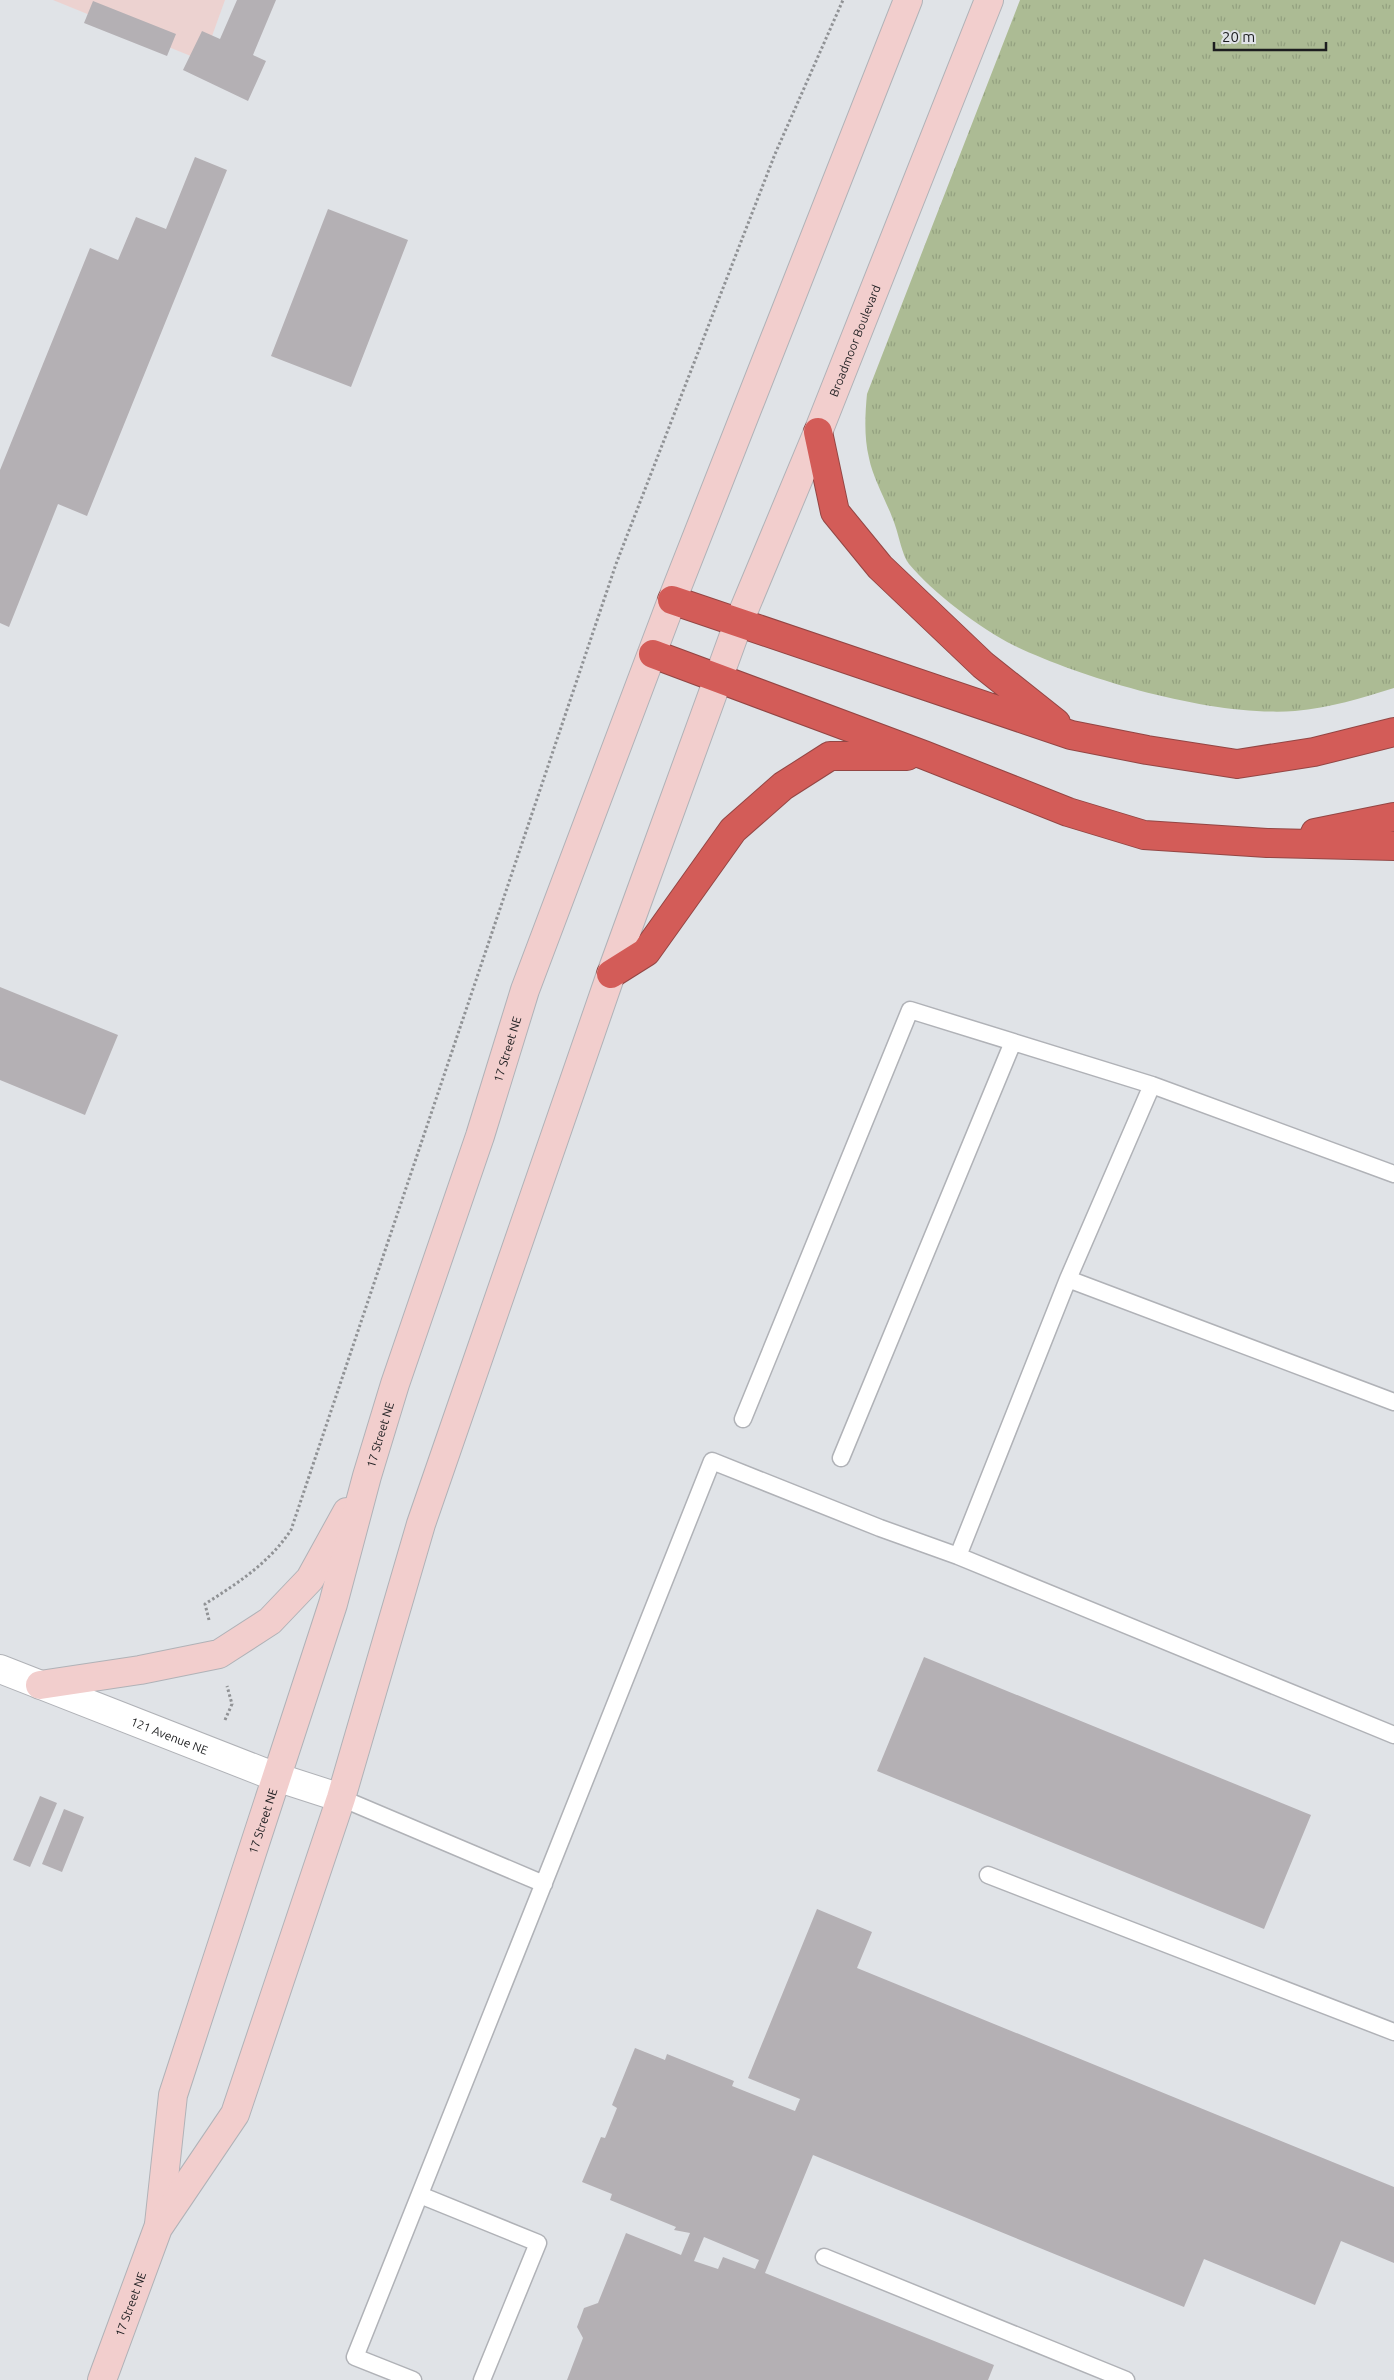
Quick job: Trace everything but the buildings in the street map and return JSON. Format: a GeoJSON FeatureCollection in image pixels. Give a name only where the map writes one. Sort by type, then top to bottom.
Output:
{"type":"FeatureCollection","features":[{"type":"Feature","properties":{"kind":"highway"},"geometry":{"type":"LineString","coordinates":[[818,432],[835,512],[880,567],[984,665],[1071,735]]}},
{"type":"Feature","properties":{"kind":"highway"},"geometry":{"type":"LineString","coordinates":[[672,600],[738,624],[1071,735],[1147,750],[1237,764],[1314,752],[1394,732]]}},
{"type":"Feature","properties":{"kind":"highway"},"geometry":{"type":"LineString","coordinates":[[653,654],[1068,812],[1144,835],[1267,843],[1394,846]]}},
{"type":"Feature","properties":{"kind":"highway"},"geometry":{"type":"LineString","coordinates":[[610,974],[646,952],[733,830],[783,786],[830,756],[924,756]]}},
{"type":"Feature","properties":{"kind":"highway"},"geometry":{"type":"LineString","coordinates":[[1267,843],[1394,817]]}},
{"type":"Feature","properties":{"kind":"main road"},"geometry":{"type":"LineString","coordinates":[[653,654],[672,600],[908,0]]}},
{"type":"Feature","properties":{"kind":"main road","name":"Broadmoor Boulevard"},"geometry":{"type":"LineString","coordinates":[[717,679],[818,432],[989,0]]}},
{"type":"Feature","properties":{"kind":"main road","name":"17 Street NE"},"geometry":{"type":"LineString","coordinates":[[102,2380],[158,2228],[173,2095],[333,1604],[367,1476],[395,1384],[480,1136],[525,990],[653,654]]}},
{"type":"Feature","properties":{"kind":"main road","name":"17 Street NE"},"geometry":{"type":"LineString","coordinates":[[158,2228],[236,2114],[341,1798],[420,1524],[610,974],[717,679]]}},
{"type":"Feature","properties":{"kind":"main road"},"geometry":{"type":"LineString","coordinates":[[40,1685],[140,1670],[219,1654],[270,1621],[310,1579],[367,1476]]}},
{"type":"Feature","properties":{"kind":"street","name":"121 Avenue NE"},"geometry":{"type":"LineString","coordinates":[[0,1669],[276,1777],[341,1798]]}},
{"type":"Feature","properties":{"kind":"lane"},"geometry":{"type":"LineString","coordinates":[[743,1419],[910,1010],[1152,1085],[1394,1174]]}},
{"type":"Feature","properties":{"kind":"lane"},"geometry":{"type":"LineString","coordinates":[[841,1458],[1013,1042]]}},
{"type":"Feature","properties":{"kind":"lane"},"geometry":{"type":"LineString","coordinates":[[958,1556],[1068,1279],[1152,1085]]}},
{"type":"Feature","properties":{"kind":"lane"},"geometry":{"type":"LineString","coordinates":[[1068,1279],[1394,1402]]}},
{"type":"Feature","properties":{"kind":"lane"},"geometry":{"type":"LineString","coordinates":[[413,2380],[355,2357],[712,1461],[880,1528],[958,1556],[1394,1735]]}},
{"type":"Feature","properties":{"kind":"lane"},"geometry":{"type":"LineString","coordinates":[[341,1798],[544,1884]]}},
{"type":"Feature","properties":{"kind":"lane"},"geometry":{"type":"LineString","coordinates":[[988,1875],[1394,2032]]}},
{"type":"Feature","properties":{"kind":"lane"},"geometry":{"type":"LineString","coordinates":[[420,2194],[538,2243],[482,2380]]}},
{"type":"Feature","properties":{"kind":"lane"},"geometry":{"type":"LineString","coordinates":[[824,2257],[1126,2380]]}},
{"type":"Feature","properties":{"kind":"path"},"geometry":{"type":"LineString","coordinates":[[212,1751],[232,1704],[205,1604],[244,1580],[282,1545],[291,1530],[616,564],[775,154],[843,0]]}},
{"type":"Feature","properties":{"kind":"shaded area"},"geometry":{"type":"Polygon","coordinates":[[[53,0],[225,0],[203,61],[53,0]]]}},
{"type":"Feature","properties":{"kind":"green space"},"geometry":{"type":"Polygon","coordinates":[[[1020,0],[1394,0],[1394,688],[1333,705],[1295,711],[1227,708],[1151,693],[1076,671],[1013,645],[972,620],[930,586],[909,564],[869,458],[865,426],[867,394],[1020,0]]]}}]}
